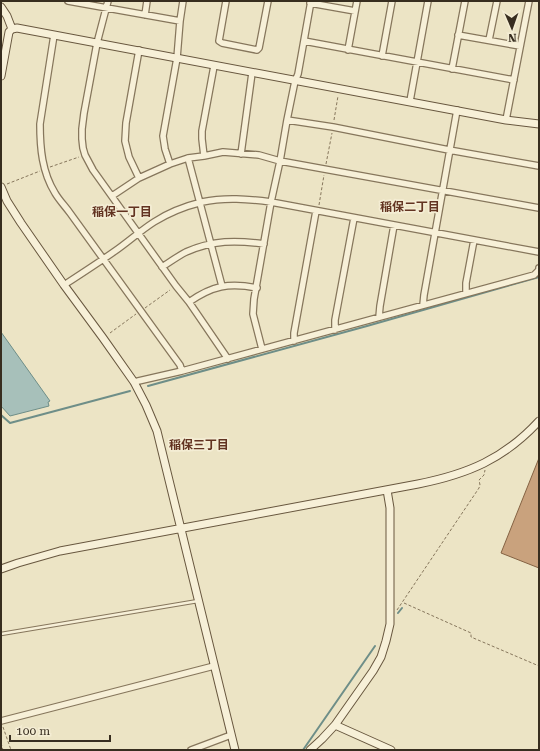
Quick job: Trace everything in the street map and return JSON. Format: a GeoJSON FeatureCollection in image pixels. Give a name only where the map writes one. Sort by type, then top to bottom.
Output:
{"type":"FeatureCollection","features":[{"type":"Feature","properties":{"kind":"street"},"geometry":{"type":"LineString","coordinates":[[70,1],[180,21]]}},
{"type":"Feature","properties":{"kind":"street"},"geometry":{"type":"LineString","coordinates":[[108,1],[97,43],[84,113],[82,139],[85,155],[93,170],[138,234],[189,302],[228,358]]}},
{"type":"Feature","properties":{"kind":"street"},"geometry":{"type":"LineString","coordinates":[[145,15],[148,1]]}},
{"type":"Feature","properties":{"kind":"street"},"geometry":{"type":"LineString","coordinates":[[170,164],[165,149],[163,136],[177,58],[183,1]]}},
{"type":"Feature","properties":{"kind":"street"},"geometry":{"type":"LineString","coordinates":[[226,1],[219,41],[222,43],[257,50],[259,48],[268,1]]}},
{"type":"Feature","properties":{"kind":"street"},"geometry":{"type":"LineString","coordinates":[[348,50],[357,1]]}},
{"type":"Feature","properties":{"kind":"street"},"geometry":{"type":"LineString","coordinates":[[382,56],[392,1]]}},
{"type":"Feature","properties":{"kind":"street"},"geometry":{"type":"LineString","coordinates":[[410,101],[428,1]]}},
{"type":"Feature","properties":{"kind":"street"},"geometry":{"type":"LineString","coordinates":[[452,69],[465,1]]}},
{"type":"Feature","properties":{"kind":"street"},"geometry":{"type":"LineString","coordinates":[[489,40],[496,1]]}},
{"type":"Feature","properties":{"kind":"street"},"geometry":{"type":"LineString","coordinates":[[506,120],[529,1]]}},
{"type":"Feature","properties":{"kind":"street"},"geometry":{"type":"LineString","coordinates":[[262,349],[253,314],[254,299],[294,81],[298,74],[311,2],[355,11]]}},
{"type":"Feature","properties":{"kind":"street"},"geometry":{"type":"LineString","coordinates":[[1,7],[7,16],[12,29]]}},
{"type":"Feature","properties":{"kind":"street"},"geometry":{"type":"LineString","coordinates":[[1,76],[9,32],[12,29],[17,28],[506,120],[539,124]]}},
{"type":"Feature","properties":{"kind":"street"},"geometry":{"type":"LineString","coordinates":[[54,35],[40,124],[40,138],[44,169],[56,194],[180,365],[182,371]]}},
{"type":"Feature","properties":{"kind":"street"},"geometry":{"type":"LineString","coordinates":[[458,35],[520,46]]}},
{"type":"Feature","properties":{"kind":"street"},"geometry":{"type":"LineString","coordinates":[[304,41],[514,80]]}},
{"type":"Feature","properties":{"kind":"street"},"geometry":{"type":"LineString","coordinates":[[139,50],[124,141],[129,157],[139,178]]}},
{"type":"Feature","properties":{"kind":"street"},"geometry":{"type":"LineString","coordinates":[[204,156],[202,131],[214,66]]}},
{"type":"Feature","properties":{"kind":"street"},"geometry":{"type":"LineString","coordinates":[[240,154],[252,73]]}},
{"type":"Feature","properties":{"kind":"street"},"geometry":{"type":"LineString","coordinates":[[423,305],[434,233],[457,110]]}},
{"type":"Feature","properties":{"kind":"street"},"geometry":{"type":"LineString","coordinates":[[287,120],[333,127],[539,166]]}},
{"type":"Feature","properties":{"kind":"street"},"geometry":{"type":"LineString","coordinates":[[112,196],[139,178],[170,164],[188,158],[223,152],[259,155],[280,161],[539,208]]}},
{"type":"Feature","properties":{"kind":"street"},"geometry":{"type":"LineString","coordinates":[[188,158],[222,286]]}},
{"type":"Feature","properties":{"kind":"street"},"geometry":{"type":"LineString","coordinates":[[1,190],[14,213],[64,286],[134,382],[157,431],[235,750]]}},
{"type":"Feature","properties":{"kind":"street"},"geometry":{"type":"LineString","coordinates":[[64,286],[154,222],[200,202],[220,199],[237,198],[271,202],[539,252]]}},
{"type":"Feature","properties":{"kind":"street"},"geometry":{"type":"LineString","coordinates":[[294,341],[294,333],[316,211]]}},
{"type":"Feature","properties":{"kind":"street"},"geometry":{"type":"LineString","coordinates":[[335,330],[335,320],[354,218]]}},
{"type":"Feature","properties":{"kind":"street"},"geometry":{"type":"LineString","coordinates":[[379,317],[394,225]]}},
{"type":"Feature","properties":{"kind":"street"},"geometry":{"type":"LineString","coordinates":[[466,293],[466,283],[474,240]]}},
{"type":"Feature","properties":{"kind":"street"},"geometry":{"type":"LineString","coordinates":[[162,266],[186,252],[223,241],[264,244]]}},
{"type":"Feature","properties":{"kind":"street"},"geometry":{"type":"LineString","coordinates":[[134,382],[182,371],[534,275],[539,268]]}},
{"type":"Feature","properties":{"kind":"street"},"geometry":{"type":"LineString","coordinates":[[189,302],[200,295],[222,286],[243,285],[257,288]]}},
{"type":"Feature","properties":{"kind":"street"},"geometry":{"type":"LineString","coordinates":[[1,569],[60,552],[444,478],[483,464],[497,456],[507,450],[538,424]]}},
{"type":"Feature","properties":{"kind":"street"},"geometry":{"type":"LineString","coordinates":[[310,750],[335,725],[373,671],[381,657],[386,641],[390,624],[390,508],[387,490]]}},
{"type":"Feature","properties":{"kind":"street"},"geometry":{"type":"LineString","coordinates":[[1,721],[214,666]]}},
{"type":"Feature","properties":{"kind":"street"},"geometry":{"type":"LineString","coordinates":[[335,725],[391,750]]}},
{"type":"Feature","properties":{"kind":"street"},"geometry":{"type":"LineString","coordinates":[[191,750],[231,735]]}},
{"type":"Feature","properties":{"kind":"lane"},"geometry":{"type":"LineString","coordinates":[[1,634],[198,601]]}},
{"type":"Feature","properties":{"kind":"path"},"geometry":{"type":"LineString","coordinates":[[316,211],[319,206],[340,88]]}},
{"type":"Feature","properties":{"kind":"path"},"geometry":{"type":"LineString","coordinates":[[390,614],[398,610],[479,488],[479,480],[484,475],[485,470],[483,464]]}},
{"type":"Feature","properties":{"kind":"path"},"geometry":{"type":"LineString","coordinates":[[404,603],[471,633],[471,637],[539,666]]}},
{"type":"Feature","properties":{"kind":"path"},"geometry":{"type":"LineString","coordinates":[[1,721],[11,750]]}},
{"type":"Feature","properties":{"kind":"path"},"geometry":{"type":"LineString","coordinates":[[1,743],[4,750]]}},
{"type":"Feature","properties":{"kind":"water"},"geometry":{"type":"Polygon","coordinates":[[[1,332],[50,401],[48,402],[49,406],[10,416],[1,406],[1,332]]]}},
{"type":"Feature","properties":{"kind":"building"},"geometry":{"type":"Polygon","coordinates":[[[539,458],[539,568],[501,553],[539,458]]]}},
{"type":"Feature","properties":{"kind":"waterway"},"geometry":{"type":"LineString","coordinates":[[148,386],[539,277]]}},
{"type":"Feature","properties":{"kind":"waterway"},"geometry":{"type":"LineString","coordinates":[[1,415],[10,423],[130,391]]}},
{"type":"Feature","properties":{"kind":"waterway"},"geometry":{"type":"LineString","coordinates":[[398,613],[402,608]]}},
{"type":"Feature","properties":{"kind":"waterway"},"geometry":{"type":"LineString","coordinates":[[303,750],[375,646]]}},
{"type":"Feature","properties":{"kind":"district","name":"稲保二丁目"},"geometry":{"type":"Point","coordinates":[410,207]}},
{"type":"Feature","properties":{"kind":"district","name":"稲保一丁目"},"geometry":{"type":"Point","coordinates":[122,212]}},
{"type":"Feature","properties":{"kind":"district","name":"稲保三丁目"},"geometry":{"type":"Point","coordinates":[199,445]}}]}
